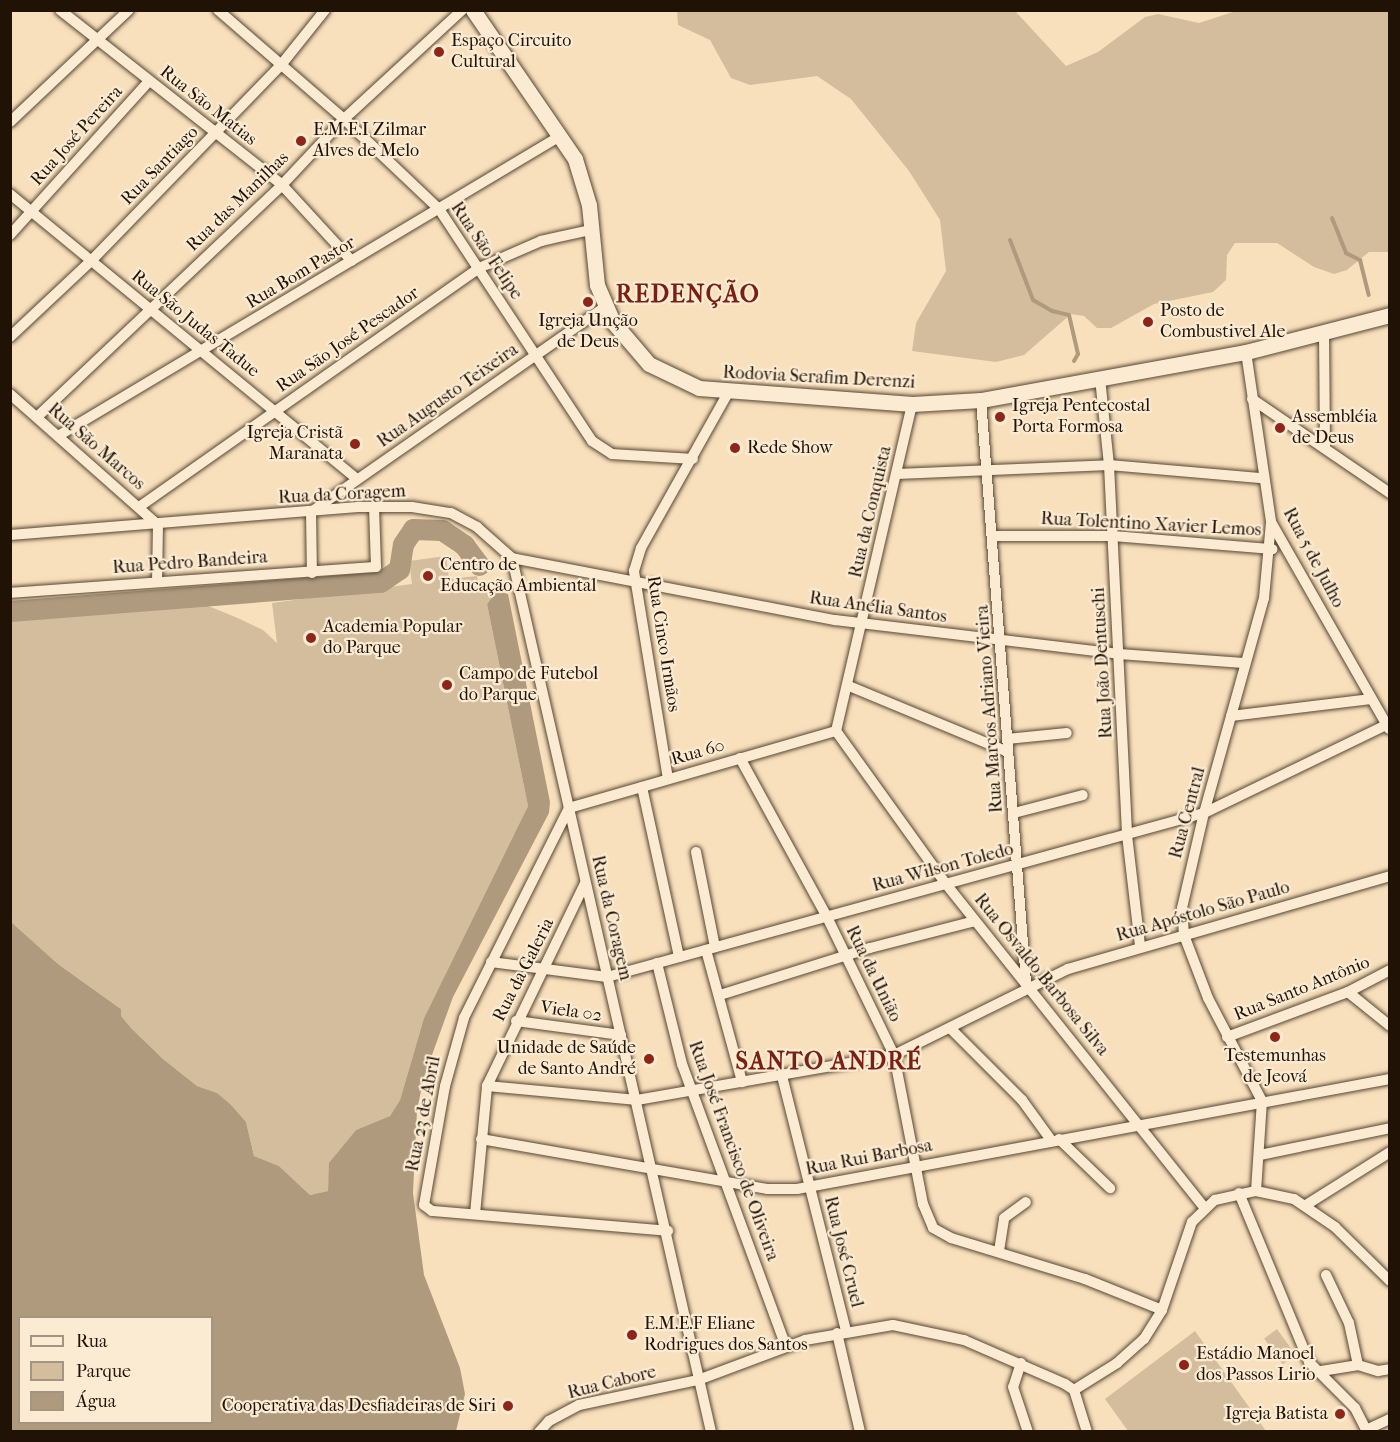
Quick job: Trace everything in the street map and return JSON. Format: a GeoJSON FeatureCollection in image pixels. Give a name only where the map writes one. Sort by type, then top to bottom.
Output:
{"type":"FeatureCollection","features":[{"type":"Feature","properties":{"kind":"main road","name":"Rodovia Serafim Derenzi"},"geometry":{"type":"LineString","coordinates":[[473,10],[560,136],[583,179],[592,263],[605,307],[630,345],[649,364],[676,380],[728,393],[912,404],[981,400],[1246,352],[1389,315]]}},
{"type":"Feature","properties":{"kind":"street","name":"Rua São Matias"},"geometry":{"type":"LineString","coordinates":[[60,10],[282,185],[352,261]]}},
{"type":"Feature","properties":{"kind":"street"},"geometry":{"type":"LineString","coordinates":[[10,123],[129,10]]}},
{"type":"Feature","properties":{"kind":"street","name":"Rua São Felipe"},"geometry":{"type":"LineString","coordinates":[[218,10],[344,119],[439,209],[592,441],[603,450],[623,455],[693,459]]}},
{"type":"Feature","properties":{"kind":"street"},"geometry":{"type":"LineString","coordinates":[[308,10],[321,14]]}},
{"type":"Feature","properties":{"kind":"street","name":"Rua das Manilhas"},"geometry":{"type":"LineString","coordinates":[[37,417],[282,185],[344,119],[462,10]]}},
{"type":"Feature","properties":{"kind":"street","name":"Rua Santiago"},"geometry":{"type":"LineString","coordinates":[[10,337],[91,261],[281,65],[321,14]]}},
{"type":"Feature","properties":{"kind":"street","name":"Rua José Pereira"},"geometry":{"type":"LineString","coordinates":[[10,235],[148,81]]}},
{"type":"Feature","properties":{"kind":"street","name":"Rua Bom Pastor"},"geometry":{"type":"LineString","coordinates":[[58,436],[204,351],[560,136]]}},
{"type":"Feature","properties":{"kind":"street","name":"Rua São Judas Tadue"},"geometry":{"type":"LineString","coordinates":[[10,194],[30,213],[204,351],[354,481]]}},
{"type":"Feature","properties":{"kind":"street","name":"Rua São José Pescador"},"geometry":{"type":"LineString","coordinates":[[139,507],[478,268],[541,241],[590,230]]}},
{"type":"Feature","properties":{"kind":"street","name":"Rua Augusto Teixeira"},"geometry":{"type":"LineString","coordinates":[[311,512],[605,307]]}},
{"type":"Feature","properties":{"kind":"street"},"geometry":{"type":"LineString","coordinates":[[1324,332],[1325,447]]}},
{"type":"Feature","properties":{"kind":"street","name":"Rua 5 de Julho"},"geometry":{"type":"LineString","coordinates":[[1246,352],[1262,478],[1271,522],[1371,699],[1389,725]]}},
{"type":"Feature","properties":{"kind":"street","name":"Rua João Dentuschi"},"geometry":{"type":"LineString","coordinates":[[1101,378],[1109,465],[1127,835],[1140,946]]}},
{"type":"Feature","properties":{"kind":"street","name":"Rua Cinco Irmãos"},"geometry":{"type":"LineString","coordinates":[[668,779],[634,579],[641,548],[728,393]]}},
{"type":"Feature","properties":{"kind":"street","name":"Rua São Marcos"},"geometry":{"type":"LineString","coordinates":[[10,394],[158,525]]}},
{"type":"Feature","properties":{"kind":"street"},"geometry":{"type":"LineString","coordinates":[[1252,399],[1325,447],[1389,494]]}},
{"type":"Feature","properties":{"kind":"street","name":"Rua Marcos Adriano Vieira"},"geometry":{"type":"LineString","coordinates":[[981,400],[1027,985]]}},
{"type":"Feature","properties":{"kind":"street","name":"Rua da Conquista"},"geometry":{"type":"LineString","coordinates":[[836,731],[849,686],[912,404]]}},
{"type":"Feature","properties":{"kind":"street"},"geometry":{"type":"LineString","coordinates":[[897,474],[988,468],[1109,465],[1262,478]]}},
{"type":"Feature","properties":{"kind":"street"},"geometry":{"type":"LineString","coordinates":[[350,508],[346,494],[354,481]]}},
{"type":"Feature","properties":{"kind":"street","name":"Rua da Coragem"},"geometry":{"type":"LineString","coordinates":[[10,535],[374,507],[451,513],[477,527],[512,558],[585,884],[654,1169]]}},
{"type":"Feature","properties":{"kind":"street","name":"Rua Pedro Bandeira"},"geometry":{"type":"LineString","coordinates":[[10,593],[373,567],[378,560],[374,507]]}},
{"type":"Feature","properties":{"kind":"street"},"geometry":{"type":"LineString","coordinates":[[311,512],[312,573]]}},
{"type":"Feature","properties":{"kind":"street","name":"Rua Central"},"geometry":{"type":"LineString","coordinates":[[1262,1101],[1227,1037],[1184,935],[1184,891],[1244,663],[1264,598],[1272,549],[1271,522]]}},
{"type":"Feature","properties":{"kind":"street"},"geometry":{"type":"LineString","coordinates":[[156,582],[158,525]]}},
{"type":"Feature","properties":{"kind":"street","name":"Rua Tolentino Xavier Lemos"},"geometry":{"type":"LineString","coordinates":[[992,536],[1113,536],[1272,549]]}},
{"type":"Feature","properties":{"kind":"street","name":"Rua Anélia Santos"},"geometry":{"type":"LineString","coordinates":[[512,558],[634,579],[862,624],[1119,654],[1244,663]]}},
{"type":"Feature","properties":{"kind":"street"},"geometry":{"type":"LineString","coordinates":[[849,686],[1008,752]]}},
{"type":"Feature","properties":{"kind":"street"},"geometry":{"type":"LineString","coordinates":[[1231,716],[1371,699]]}},
{"type":"Feature","properties":{"kind":"street","name":"Rua Wilson Toledo"},"geometry":{"type":"LineString","coordinates":[[491,962],[607,977],[1204,813],[1389,725]]}},
{"type":"Feature","properties":{"kind":"street","name":"Rua 60"},"geometry":{"type":"LineString","coordinates":[[569,808],[836,731]]}},
{"type":"Feature","properties":{"kind":"street","name":"Rua Osvaldo Barbosa Silva"},"geometry":{"type":"LineString","coordinates":[[836,731],[946,884],[1141,1124],[1203,1207]]}},
{"type":"Feature","properties":{"kind":"street"},"geometry":{"type":"LineString","coordinates":[[1007,740],[1067,734]]}},
{"type":"Feature","properties":{"kind":"street","name":"Rua da União"},"geometry":{"type":"LineString","coordinates":[[740,758],[827,917],[894,1054],[923,1204],[933,1228],[951,1238],[999,1251],[1162,1310]]}},
{"type":"Feature","properties":{"kind":"street"},"geometry":{"type":"LineString","coordinates":[[642,787],[679,957]]}},
{"type":"Feature","properties":{"kind":"street"},"geometry":{"type":"LineString","coordinates":[[1014,813],[1083,795]]}},
{"type":"Feature","properties":{"kind":"street","name":"Rua 23 de Abril"},"geometry":{"type":"LineString","coordinates":[[569,808],[491,962],[454,1048],[424,1204],[432,1211],[668,1231]]}},
{"type":"Feature","properties":{"kind":"street"},"geometry":{"type":"LineString","coordinates":[[696,852],[711,949],[742,1082]]}},
{"type":"Feature","properties":{"kind":"street","name":"Rua Apóstolo São Paulo"},"geometry":{"type":"LineString","coordinates":[[487,1086],[637,1100],[782,1076],[894,1054],[950,1028],[1027,985],[1068,969],[1140,946],[1389,876]]}},
{"type":"Feature","properties":{"kind":"street","name":"Rua da Galeria"},"geometry":{"type":"LineString","coordinates":[[475,1214],[487,1086],[516,1021],[545,969],[585,884]]}},
{"type":"Feature","properties":{"kind":"street"},"geometry":{"type":"LineString","coordinates":[[720,994],[846,956],[975,921]]}},
{"type":"Feature","properties":{"kind":"street","name":"Rua José Francisco de Oliveira"},"geometry":{"type":"LineString","coordinates":[[657,963],[691,1090],[786,1346]]}},
{"type":"Feature","properties":{"kind":"street","name":"Rua Santo Antônio"},"geometry":{"type":"LineString","coordinates":[[1227,1037],[1348,992],[1389,970]]}},
{"type":"Feature","properties":{"kind":"street"},"geometry":{"type":"LineString","coordinates":[[1348,992],[1389,1026]]}},
{"type":"Feature","properties":{"kind":"street","name":"Viela 02"},"geometry":{"type":"LineString","coordinates":[[516,1021],[621,1035]]}},
{"type":"Feature","properties":{"kind":"street"},"geometry":{"type":"LineString","coordinates":[[950,1028],[1022,1100],[1055,1139],[1110,1188]]}},
{"type":"Feature","properties":{"kind":"street","name":"Rua José Cruel"},"geometry":{"type":"LineString","coordinates":[[782,1076],[810,1187],[842,1332],[860,1431]]}},
{"type":"Feature","properties":{"kind":"street","name":"Rua Rui Barbosa"},"geometry":{"type":"LineString","coordinates":[[481,1139],[767,1189],[810,1187],[1055,1139],[1389,1079]]}},
{"type":"Feature","properties":{"kind":"street"},"geometry":{"type":"LineString","coordinates":[[1256,1191],[1262,1101]]}},
{"type":"Feature","properties":{"kind":"street"},"geometry":{"type":"LineString","coordinates":[[1260,1155],[1320,1145],[1389,1128]]}},
{"type":"Feature","properties":{"kind":"street"},"geometry":{"type":"LineString","coordinates":[[1306,1205],[1389,1152]]}},
{"type":"Feature","properties":{"kind":"street"},"geometry":{"type":"LineString","coordinates":[[654,1169],[698,1380],[711,1431]]}},
{"type":"Feature","properties":{"kind":"street"},"geometry":{"type":"LineString","coordinates":[[1087,1431],[1074,1390],[1117,1363],[1144,1339],[1162,1310],[1181,1248],[1192,1222],[1203,1207],[1215,1200],[1256,1191],[1284,1195],[1306,1205],[1335,1227],[1389,1281]]}},
{"type":"Feature","properties":{"kind":"street"},"geometry":{"type":"LineString","coordinates":[[1239,1193],[1315,1372],[1355,1408],[1367,1431],[1389,1419]]}},
{"type":"Feature","properties":{"kind":"street"},"geometry":{"type":"LineString","coordinates":[[999,1251],[1004,1218],[1026,1202]]}},
{"type":"Feature","properties":{"kind":"street"},"geometry":{"type":"LineString","coordinates":[[1326,1275],[1349,1323],[1358,1365]]}},
{"type":"Feature","properties":{"kind":"street","name":"Rua Cabore"},"geometry":{"type":"LineString","coordinates":[[539,1431],[549,1421],[579,1406],[698,1380],[786,1346],[842,1332],[893,1324],[921,1328],[1021,1363],[1074,1390]]}},
{"type":"Feature","properties":{"kind":"street"},"geometry":{"type":"LineString","coordinates":[[1021,1363],[1013,1387],[1028,1431]]}},
{"type":"Feature","properties":{"kind":"street"},"geometry":{"type":"LineString","coordinates":[[1315,1372],[1358,1365],[1378,1371],[1389,1369]]}},
{"type":"Feature","properties":{"kind":"green space"},"geometry":{"type":"Polygon","coordinates":[[[677,11],[1015,11],[1066,66],[1098,52],[1145,17],[1158,14],[1199,23],[1236,11],[1389,11],[1389,252],[1369,252],[1347,270],[1334,274],[1314,267],[1277,243],[1235,243],[1227,255],[1226,280],[1213,292],[1154,304],[1111,328],[1097,328],[1084,316],[1071,314],[1024,355],[996,362],[912,351],[916,323],[946,271],[940,220],[909,171],[851,99],[817,76],[750,85],[731,78],[710,40],[678,25],[677,11]]]}},
{"type":"Feature","properties":{"kind":"green space"},"geometry":{"type":"Polygon","coordinates":[[[446,556],[449,579],[477,576],[480,592],[500,587],[503,592],[497,591],[487,604],[528,806],[424,1018],[400,1100],[390,1116],[356,1130],[330,1163],[328,1191],[310,1195],[279,1166],[254,1156],[246,1122],[217,1093],[197,1086],[163,1059],[121,1016],[120,1008],[58,964],[11,922],[11,604],[172,591],[263,630],[277,643],[272,603],[412,584],[409,561],[446,556]]]}},
{"type":"Feature","properties":{"kind":"green space"},"geometry":{"type":"Polygon","coordinates":[[[1277,1329],[1296,1355],[1283,1364],[1264,1338],[1277,1329]]]}},
{"type":"Feature","properties":{"kind":"green space","name":"Estádio Manoel dos Passos Lirio"},"geometry":{"type":"Polygon","coordinates":[[[1195,1331],[1266,1431],[1128,1431],[1105,1399],[1195,1331]]]}},
{"type":"Feature","properties":{"kind":"water"},"geometry":{"type":"Polygon","coordinates":[[[497,591],[508,594],[550,802],[549,813],[453,997],[424,1077],[417,1110],[413,1193],[424,1275],[460,1368],[465,1394],[456,1431],[11,1431],[11,922],[58,964],[121,1009],[121,1016],[163,1059],[197,1086],[217,1093],[230,1104],[246,1122],[254,1156],[279,1166],[310,1195],[328,1191],[329,1163],[356,1130],[390,1116],[400,1100],[424,1018],[528,806],[487,604],[497,591]]]}},
{"type":"Feature","properties":{"kind":"waterway"},"geometry":{"type":"LineString","coordinates":[[1332,218],[1346,253],[1360,260],[1369,295]]}},
{"type":"Feature","properties":{"kind":"waterway"},"geometry":{"type":"LineString","coordinates":[[1010,240],[1033,300],[1052,311],[1069,315],[1078,354],[1074,361]]}},
{"type":"Feature","properties":{"kind":"waterway"},"geometry":{"type":"LineString","coordinates":[[10,611],[380,582],[399,569],[403,544],[413,529],[442,530],[464,545],[479,565]]}},
{"type":"Feature","properties":{"kind":"place","name":"Espaço Circuito Cultural"},"geometry":{"type":"Point","coordinates":[439,52]}},
{"type":"Feature","properties":{"kind":"place","name":"E.M.E.I Zilmar Alves de Melo"},"geometry":{"type":"Point","coordinates":[301,141]}},
{"type":"Feature","properties":{"kind":"place","name":"Igreja Unção de Deus"},"geometry":{"type":"Point","coordinates":[588,302]}},
{"type":"Feature","properties":{"kind":"place","name":"Posto de Combustivel Ale"},"geometry":{"type":"Point","coordinates":[1148,322]}},
{"type":"Feature","properties":{"kind":"place","name":"Igreja Pentecostal Porta Formosa"},"geometry":{"type":"Point","coordinates":[1000,417]}},
{"type":"Feature","properties":{"kind":"place","name":"Assembléia de Deus"},"geometry":{"type":"Point","coordinates":[1280,428]}},
{"type":"Feature","properties":{"kind":"place","name":"Igreja Cristã Maranata"},"geometry":{"type":"Point","coordinates":[355,444]}},
{"type":"Feature","properties":{"kind":"place","name":"Rede Show"},"geometry":{"type":"Point","coordinates":[735,448]}},
{"type":"Feature","properties":{"kind":"place","name":"Centro de Educação Ambiental"},"geometry":{"type":"Point","coordinates":[428,576]}},
{"type":"Feature","properties":{"kind":"place","name":"Academia Popular do Parque"},"geometry":{"type":"Point","coordinates":[311,638]}},
{"type":"Feature","properties":{"kind":"place","name":"Campo de Futebol do Parque"},"geometry":{"type":"Point","coordinates":[447,685]}},
{"type":"Feature","properties":{"kind":"place","name":"Testemunhas de Jeová"},"geometry":{"type":"Point","coordinates":[1275,1037]}},
{"type":"Feature","properties":{"kind":"place","name":"Unidade de Saúde de Santo André"},"geometry":{"type":"Point","coordinates":[649,1059]}},
{"type":"Feature","properties":{"kind":"place","name":"E.M.E.F Eliane Rodrigues dos Santos"},"geometry":{"type":"Point","coordinates":[632,1335]}},
{"type":"Feature","properties":{"kind":"place","name":"Estádio Manoel dos Passos Lirio"},"geometry":{"type":"Point","coordinates":[1184,1365]}},
{"type":"Feature","properties":{"kind":"place","name":"Cooperativa das Desfiadeiras de Siri"},"geometry":{"type":"Point","coordinates":[508,1406]}},
{"type":"Feature","properties":{"kind":"place","name":"Igreja Batista"},"geometry":{"type":"Point","coordinates":[1340,1414]}},
{"type":"Feature","properties":{"kind":"district","name":"REDENÇÃO"},"geometry":{"type":"Point","coordinates":[688,295]}},
{"type":"Feature","properties":{"kind":"district","name":"SANTO ANDRÉ"},"geometry":{"type":"Point","coordinates":[829,1062]}}]}
